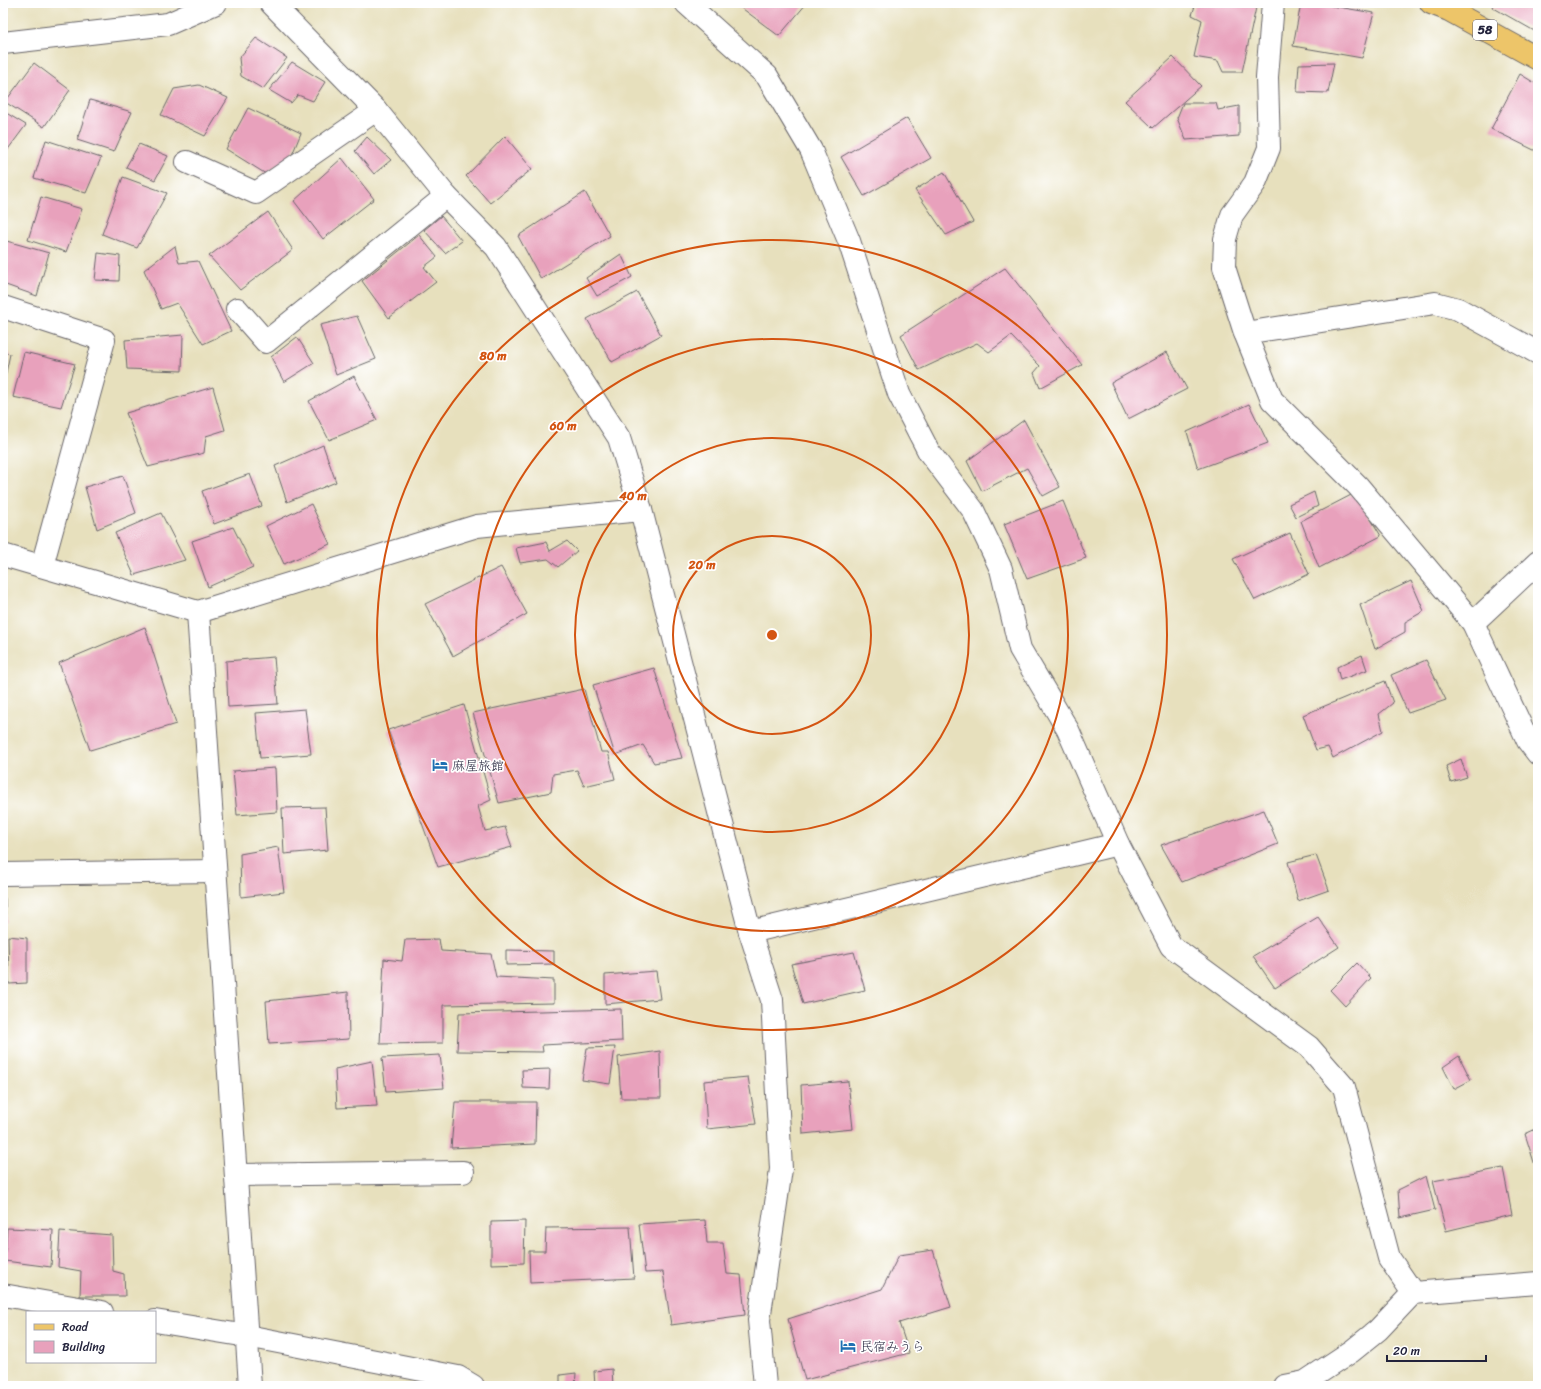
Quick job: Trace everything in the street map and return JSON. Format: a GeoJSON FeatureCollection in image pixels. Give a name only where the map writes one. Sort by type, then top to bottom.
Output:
{"type":"FeatureCollection","features":[{"type":"Feature","properties":{"kind":"main road","name":"58"},"geometry":{"type":"LineString","coordinates":[[1431,3],[1449,10],[1538,59]]}},
{"type":"Feature","properties":{"kind":"street"},"geometry":{"type":"LineString","coordinates":[[3,43],[168,24],[216,3]]}},
{"type":"Feature","properties":{"kind":"street"},"geometry":{"type":"LineString","coordinates":[[271,3],[376,110],[446,196],[496,248],[619,438],[641,510],[750,932],[772,1000],[781,1169],[759,1320],[765,1386]]}},
{"type":"Feature","properties":{"kind":"street"},"geometry":{"type":"LineString","coordinates":[[686,3],[767,76],[811,150],[850,241],[899,394],[929,452],[973,510],[1001,569],[1020,649],[1068,730],[1118,844],[1171,946],[1309,1048],[1344,1087],[1389,1258],[1413,1293]]}},
{"type":"Feature","properties":{"kind":"street"},"geometry":{"type":"LineString","coordinates":[[1273,3],[1267,77],[1269,148],[1255,183],[1232,215],[1225,239],[1224,267],[1245,333],[1272,400],[1358,486],[1473,623],[1528,741],[1538,754]]}},
{"type":"Feature","properties":{"kind":"street"},"geometry":{"type":"LineString","coordinates":[[187,162],[256,193],[376,110]]}},
{"type":"Feature","properties":{"kind":"street"},"geometry":{"type":"LineString","coordinates":[[237,309],[266,342],[446,196]]}},
{"type":"Feature","properties":{"kind":"street"},"geometry":{"type":"LineString","coordinates":[[1245,333],[1435,303],[1458,309],[1538,353]]}},
{"type":"Feature","properties":{"kind":"street"},"geometry":{"type":"LineString","coordinates":[[3,307],[104,340],[42,566]]}},
{"type":"Feature","properties":{"kind":"street"},"geometry":{"type":"LineString","coordinates":[[3,555],[198,612],[477,526],[641,510]]}},
{"type":"Feature","properties":{"kind":"street"},"geometry":{"type":"LineString","coordinates":[[1473,623],[1538,562]]}},
{"type":"Feature","properties":{"kind":"street"},"geometry":{"type":"LineString","coordinates":[[198,612],[250,1386]]}},
{"type":"Feature","properties":{"kind":"street"},"geometry":{"type":"LineString","coordinates":[[750,932],[1118,844]]}},
{"type":"Feature","properties":{"kind":"street"},"geometry":{"type":"LineString","coordinates":[[3,874],[215,871]]}},
{"type":"Feature","properties":{"kind":"street"},"geometry":{"type":"LineString","coordinates":[[236,1175],[463,1172]]}},
{"type":"Feature","properties":{"kind":"street"},"geometry":{"type":"LineString","coordinates":[[1285,1386],[1305,1382],[1352,1350],[1378,1330],[1413,1293],[1538,1283]]}},
{"type":"Feature","properties":{"kind":"street"},"geometry":{"type":"LineString","coordinates":[[3,1295],[96,1311]]}},
{"type":"Feature","properties":{"kind":"street"},"geometry":{"type":"LineString","coordinates":[[156,1321],[247,1336],[458,1377],[473,1386]]}},
{"type":"Feature","properties":{"kind":"building"},"geometry":{"type":"Polygon","coordinates":[[[735,3],[807,3],[779,36],[735,3]]]}},
{"type":"Feature","properties":{"kind":"building"},"geometry":{"type":"Polygon","coordinates":[[[1196,3],[1257,3],[1242,72],[1223,72],[1218,61],[1194,57],[1202,20],[1192,15],[1196,3]]]}},
{"type":"Feature","properties":{"kind":"building"},"geometry":{"type":"Polygon","coordinates":[[[1301,3],[1314,3],[1374,13],[1362,58],[1293,46],[1301,3]]]}},
{"type":"Feature","properties":{"kind":"building"},"geometry":{"type":"Polygon","coordinates":[[[1494,3],[1538,3],[1538,33],[1492,7],[1494,3]]]}},
{"type":"Feature","properties":{"kind":"building"},"geometry":{"type":"Polygon","coordinates":[[[256,38],[287,58],[263,89],[241,76],[239,58],[256,38]]]}},
{"type":"Feature","properties":{"kind":"building"},"geometry":{"type":"Polygon","coordinates":[[[1173,57],[1201,86],[1153,128],[1125,101],[1173,57]]]}},
{"type":"Feature","properties":{"kind":"building"},"geometry":{"type":"Polygon","coordinates":[[[292,62],[325,82],[313,101],[298,95],[291,103],[269,90],[292,62]]]}},
{"type":"Feature","properties":{"kind":"building"},"geometry":{"type":"Polygon","coordinates":[[[34,63],[70,90],[44,127],[5,102],[34,63]]]}},
{"type":"Feature","properties":{"kind":"building"},"geometry":{"type":"Polygon","coordinates":[[[1334,63],[1328,93],[1297,92],[1299,64],[1334,63]]]}},
{"type":"Feature","properties":{"kind":"building"},"geometry":{"type":"Polygon","coordinates":[[[1520,74],[1538,85],[1538,152],[1491,129],[1520,74]]]}},
{"type":"Feature","properties":{"kind":"building"},"geometry":{"type":"Polygon","coordinates":[[[199,85],[228,98],[205,136],[161,115],[174,89],[199,85]]]}},
{"type":"Feature","properties":{"kind":"building"},"geometry":{"type":"Polygon","coordinates":[[[90,100],[132,112],[114,152],[77,140],[90,100]]]}},
{"type":"Feature","properties":{"kind":"building"},"geometry":{"type":"Polygon","coordinates":[[[1183,103],[1216,103],[1218,110],[1239,106],[1239,136],[1186,140],[1177,118],[1183,103]]]}},
{"type":"Feature","properties":{"kind":"building"},"geometry":{"type":"Polygon","coordinates":[[[248,108],[301,133],[292,155],[266,174],[226,149],[248,108]]]}},
{"type":"Feature","properties":{"kind":"building"},"geometry":{"type":"Polygon","coordinates":[[[3,111],[26,125],[3,156],[3,111]]]}},
{"type":"Feature","properties":{"kind":"building"},"geometry":{"type":"Polygon","coordinates":[[[907,118],[931,158],[864,196],[841,157],[907,118]]]}},
{"type":"Feature","properties":{"kind":"building"},"geometry":{"type":"Polygon","coordinates":[[[505,136],[532,169],[490,203],[466,176],[505,136]]]}},
{"type":"Feature","properties":{"kind":"building"},"geometry":{"type":"Polygon","coordinates":[[[367,137],[391,160],[374,174],[355,151],[367,137]]]}},
{"type":"Feature","properties":{"kind":"building"},"geometry":{"type":"Polygon","coordinates":[[[46,140],[101,158],[86,193],[34,178],[46,140]]]}},
{"type":"Feature","properties":{"kind":"building"},"geometry":{"type":"Polygon","coordinates":[[[139,144],[168,156],[155,180],[126,167],[139,144]]]}},
{"type":"Feature","properties":{"kind":"building"},"geometry":{"type":"Polygon","coordinates":[[[342,158],[374,199],[323,239],[294,201],[342,158]]]}},
{"type":"Feature","properties":{"kind":"building"},"geometry":{"type":"Polygon","coordinates":[[[944,172],[973,222],[946,235],[915,190],[944,172]]]}},
{"type":"Feature","properties":{"kind":"building"},"geometry":{"type":"Polygon","coordinates":[[[123,177],[167,193],[137,248],[102,234],[123,177]]]}},
{"type":"Feature","properties":{"kind":"building"},"geometry":{"type":"Polygon","coordinates":[[[585,192],[610,236],[541,279],[518,236],[585,192]]]}},
{"type":"Feature","properties":{"kind":"building"},"geometry":{"type":"Polygon","coordinates":[[[41,197],[82,209],[66,252],[28,240],[41,197]]]}},
{"type":"Feature","properties":{"kind":"building"},"geometry":{"type":"Polygon","coordinates":[[[268,212],[293,250],[240,290],[209,256],[268,212]]]}},
{"type":"Feature","properties":{"kind":"building"},"geometry":{"type":"Polygon","coordinates":[[[441,216],[462,241],[445,253],[424,230],[441,216]]]}},
{"type":"Feature","properties":{"kind":"building"},"geometry":{"type":"Polygon","coordinates":[[[419,235],[437,257],[424,267],[436,282],[389,318],[362,281],[419,235]]]}},
{"type":"Feature","properties":{"kind":"building"},"geometry":{"type":"Polygon","coordinates":[[[3,240],[49,253],[37,296],[3,284],[3,240]]]}},
{"type":"Feature","properties":{"kind":"building"},"geometry":{"type":"Polygon","coordinates":[[[175,246],[179,263],[198,261],[231,331],[203,344],[177,303],[161,309],[144,270],[175,246]]]}},
{"type":"Feature","properties":{"kind":"building"},"geometry":{"type":"Polygon","coordinates":[[[98,253],[120,256],[119,281],[95,280],[98,253]]]}},
{"type":"Feature","properties":{"kind":"building"},"geometry":{"type":"Polygon","coordinates":[[[621,254],[632,277],[597,296],[586,278],[621,254]]]}},
{"type":"Feature","properties":{"kind":"building"},"geometry":{"type":"Polygon","coordinates":[[[1005,268],[1082,365],[1040,388],[1034,373],[1040,366],[1011,336],[989,352],[977,343],[919,370],[901,335],[1005,268]]]}},
{"type":"Feature","properties":{"kind":"building"},"geometry":{"type":"Polygon","coordinates":[[[637,292],[661,335],[612,362],[587,319],[637,292]]]}},
{"type":"Feature","properties":{"kind":"building"},"geometry":{"type":"Polygon","coordinates":[[[357,316],[376,359],[336,375],[320,325],[357,316]]]}},
{"type":"Feature","properties":{"kind":"building"},"geometry":{"type":"Polygon","coordinates":[[[183,335],[182,371],[127,369],[125,340],[183,335]]]}},
{"type":"Feature","properties":{"kind":"building"},"geometry":{"type":"Polygon","coordinates":[[[297,337],[314,363],[284,382],[271,357],[297,337]]]}},
{"type":"Feature","properties":{"kind":"building"},"geometry":{"type":"Polygon","coordinates":[[[3,352],[10,354],[4,382],[3,382],[3,352]]]}},
{"type":"Feature","properties":{"kind":"building"},"geometry":{"type":"Polygon","coordinates":[[[24,352],[75,364],[61,407],[13,397],[24,352]]]}},
{"type":"Feature","properties":{"kind":"building"},"geometry":{"type":"Polygon","coordinates":[[[1167,352],[1187,389],[1128,419],[1111,383],[1167,352]]]}},
{"type":"Feature","properties":{"kind":"building"},"geometry":{"type":"Polygon","coordinates":[[[354,376],[377,420],[329,440],[309,401],[354,376]]]}},
{"type":"Feature","properties":{"kind":"building"},"geometry":{"type":"Polygon","coordinates":[[[213,387],[225,430],[206,436],[204,453],[148,467],[126,413],[213,387]]]}},
{"type":"Feature","properties":{"kind":"building"},"geometry":{"type":"Polygon","coordinates":[[[1249,404],[1268,443],[1198,469],[1187,432],[1249,404]]]}},
{"type":"Feature","properties":{"kind":"building"},"geometry":{"type":"Polygon","coordinates":[[[1024,420],[1060,487],[1043,496],[1027,468],[982,491],[967,461],[1024,420]]]}},
{"type":"Feature","properties":{"kind":"building"},"geometry":{"type":"Polygon","coordinates":[[[323,445],[336,482],[287,502],[275,466],[323,445]]]}},
{"type":"Feature","properties":{"kind":"building"},"geometry":{"type":"Polygon","coordinates":[[[250,474],[262,506],[214,524],[202,491],[250,474]]]}},
{"type":"Feature","properties":{"kind":"building"},"geometry":{"type":"Polygon","coordinates":[[[123,476],[136,513],[97,529],[85,487],[123,476]]]}},
{"type":"Feature","properties":{"kind":"building"},"geometry":{"type":"Polygon","coordinates":[[[1314,492],[1318,506],[1296,517],[1289,504],[1314,492]]]}},
{"type":"Feature","properties":{"kind":"building"},"geometry":{"type":"Polygon","coordinates":[[[1355,493],[1381,536],[1319,568],[1301,521],[1355,493]]]}},
{"type":"Feature","properties":{"kind":"building"},"geometry":{"type":"Polygon","coordinates":[[[1063,501],[1086,558],[1027,579],[1004,524],[1063,501]]]}},
{"type":"Feature","properties":{"kind":"building"},"geometry":{"type":"Polygon","coordinates":[[[311,504],[330,544],[284,564],[266,526],[311,504]]]}},
{"type":"Feature","properties":{"kind":"building"},"geometry":{"type":"Polygon","coordinates":[[[161,513],[185,560],[134,575],[115,533],[161,513]]]}},
{"type":"Feature","properties":{"kind":"building"},"geometry":{"type":"Polygon","coordinates":[[[233,527],[253,567],[208,587],[192,541],[233,527]]]}},
{"type":"Feature","properties":{"kind":"building"},"geometry":{"type":"Polygon","coordinates":[[[1290,533],[1309,574],[1255,600],[1233,559],[1290,533]]]}},
{"type":"Feature","properties":{"kind":"building"},"geometry":{"type":"Polygon","coordinates":[[[567,541],[577,551],[558,567],[548,559],[520,563],[516,548],[546,542],[550,551],[567,541]]]}},
{"type":"Feature","properties":{"kind":"building"},"geometry":{"type":"Polygon","coordinates":[[[501,567],[527,614],[453,656],[425,604],[501,567]]]}},
{"type":"Feature","properties":{"kind":"building"},"geometry":{"type":"Polygon","coordinates":[[[1411,581],[1424,611],[1405,622],[1405,632],[1375,649],[1360,605],[1411,581]]]}},
{"type":"Feature","properties":{"kind":"building"},"geometry":{"type":"Polygon","coordinates":[[[145,627],[176,724],[90,750],[59,663],[145,627]]]}},
{"type":"Feature","properties":{"kind":"building"},"geometry":{"type":"Polygon","coordinates":[[[1362,655],[1367,670],[1340,680],[1337,667],[1362,655]]]}},
{"type":"Feature","properties":{"kind":"building"},"geometry":{"type":"Polygon","coordinates":[[[274,657],[278,704],[228,707],[226,661],[274,657]]]}},
{"type":"Feature","properties":{"kind":"building"},"geometry":{"type":"Polygon","coordinates":[[[1426,660],[1446,700],[1408,713],[1391,675],[1426,660]]]}},
{"type":"Feature","properties":{"kind":"building"},"geometry":{"type":"Polygon","coordinates":[[[654,668],[682,758],[654,763],[643,745],[615,755],[593,685],[654,668]]]}},
{"type":"Feature","properties":{"kind":"building"},"geometry":{"type":"Polygon","coordinates":[[[1385,681],[1393,703],[1379,714],[1383,731],[1333,758],[1328,747],[1316,750],[1303,715],[1385,681]]]}},
{"type":"Feature","properties":{"kind":"building"},"geometry":{"type":"Polygon","coordinates":[[[584,689],[601,752],[608,752],[615,779],[584,786],[577,770],[553,774],[551,792],[499,803],[473,713],[584,689]]]}},
{"type":"Feature","properties":{"kind":"building"},"geometry":{"type":"Polygon","coordinates":[[[464,705],[491,800],[478,806],[485,831],[505,827],[512,847],[438,867],[388,730],[464,705]]]}},
{"type":"Feature","properties":{"kind":"building"},"geometry":{"type":"Polygon","coordinates":[[[305,709],[311,754],[260,758],[256,713],[305,709]]]}},
{"type":"Feature","properties":{"kind":"building"},"geometry":{"type":"Polygon","coordinates":[[[1461,759],[1467,777],[1451,782],[1446,766],[1461,759]]]}},
{"type":"Feature","properties":{"kind":"building"},"geometry":{"type":"Polygon","coordinates":[[[275,768],[277,812],[237,815],[233,771],[275,768]]]}},
{"type":"Feature","properties":{"kind":"building"},"geometry":{"type":"Polygon","coordinates":[[[325,807],[328,850],[284,854],[282,808],[325,807]]]}},
{"type":"Feature","properties":{"kind":"building"},"geometry":{"type":"Polygon","coordinates":[[[1264,810],[1278,844],[1182,882],[1161,845],[1264,810]]]}},
{"type":"Feature","properties":{"kind":"building"},"geometry":{"type":"Polygon","coordinates":[[[278,847],[284,892],[241,897],[240,854],[278,847]]]}},
{"type":"Feature","properties":{"kind":"building"},"geometry":{"type":"Polygon","coordinates":[[[1316,855],[1329,890],[1298,901],[1288,862],[1316,855]]]}},
{"type":"Feature","properties":{"kind":"building"},"geometry":{"type":"Polygon","coordinates":[[[3,898],[5,898],[6,922],[3,922],[3,898]]]}},
{"type":"Feature","properties":{"kind":"building"},"geometry":{"type":"Polygon","coordinates":[[[1318,917],[1339,947],[1275,988],[1253,956],[1318,917]]]}},
{"type":"Feature","properties":{"kind":"building"},"geometry":{"type":"Polygon","coordinates":[[[8,936],[27,938],[27,983],[9,984],[8,936]]]}},
{"type":"Feature","properties":{"kind":"building"},"geometry":{"type":"Polygon","coordinates":[[[439,939],[441,951],[491,954],[496,977],[554,980],[554,1003],[443,1005],[443,1043],[380,1044],[384,959],[402,961],[405,940],[439,939]]]}},
{"type":"Feature","properties":{"kind":"building"},"geometry":{"type":"Polygon","coordinates":[[[506,950],[554,951],[554,964],[506,965],[506,950]]]}},
{"type":"Feature","properties":{"kind":"building"},"geometry":{"type":"Polygon","coordinates":[[[854,952],[865,990],[803,1004],[791,964],[854,952]]]}},
{"type":"Feature","properties":{"kind":"building"},"geometry":{"type":"Polygon","coordinates":[[[1357,963],[1371,978],[1345,1006],[1330,990],[1357,963]]]}},
{"type":"Feature","properties":{"kind":"building"},"geometry":{"type":"Polygon","coordinates":[[[656,971],[660,999],[605,1004],[605,975],[656,971]]]}},
{"type":"Feature","properties":{"kind":"building"},"geometry":{"type":"Polygon","coordinates":[[[348,992],[349,1039],[269,1044],[266,1001],[348,992]]]}},
{"type":"Feature","properties":{"kind":"building"},"geometry":{"type":"Polygon","coordinates":[[[621,1009],[622,1041],[542,1045],[543,1052],[457,1051],[459,1013],[621,1009]]]}},
{"type":"Feature","properties":{"kind":"building"},"geometry":{"type":"Polygon","coordinates":[[[615,1047],[610,1084],[582,1080],[587,1048],[615,1047]]]}},
{"type":"Feature","properties":{"kind":"building"},"geometry":{"type":"Polygon","coordinates":[[[660,1051],[661,1098],[621,1098],[618,1057],[660,1051]]]}},
{"type":"Feature","properties":{"kind":"building"},"geometry":{"type":"Polygon","coordinates":[[[440,1055],[444,1088],[386,1092],[382,1058],[440,1055]]]}},
{"type":"Feature","properties":{"kind":"building"},"geometry":{"type":"Polygon","coordinates":[[[1459,1056],[1471,1080],[1454,1089],[1443,1067],[1459,1056]]]}},
{"type":"Feature","properties":{"kind":"building"},"geometry":{"type":"Polygon","coordinates":[[[372,1061],[377,1106],[337,1108],[335,1069],[372,1061]]]}},
{"type":"Feature","properties":{"kind":"building"},"geometry":{"type":"Polygon","coordinates":[[[550,1069],[549,1089],[523,1088],[522,1070],[550,1069]]]}},
{"type":"Feature","properties":{"kind":"building"},"geometry":{"type":"Polygon","coordinates":[[[748,1077],[756,1124],[707,1129],[704,1081],[748,1077]]]}},
{"type":"Feature","properties":{"kind":"building"},"geometry":{"type":"Polygon","coordinates":[[[848,1081],[853,1129],[803,1134],[801,1085],[848,1081]]]}},
{"type":"Feature","properties":{"kind":"building"},"geometry":{"type":"Polygon","coordinates":[[[455,1102],[536,1102],[535,1144],[451,1148],[455,1102]]]}},
{"type":"Feature","properties":{"kind":"building"},"geometry":{"type":"Polygon","coordinates":[[[1538,1128],[1538,1175],[1525,1134],[1538,1128]]]}},
{"type":"Feature","properties":{"kind":"building"},"geometry":{"type":"Polygon","coordinates":[[[1503,1168],[1512,1215],[1446,1231],[1433,1181],[1503,1168]]]}},
{"type":"Feature","properties":{"kind":"building"},"geometry":{"type":"Polygon","coordinates":[[[1426,1176],[1435,1210],[1400,1218],[1398,1190],[1426,1176]]]}},
{"type":"Feature","properties":{"kind":"building"},"geometry":{"type":"Polygon","coordinates":[[[705,1220],[707,1243],[723,1243],[727,1274],[741,1275],[745,1315],[671,1325],[663,1272],[645,1273],[639,1224],[705,1220]]]}},
{"type":"Feature","properties":{"kind":"building"},"geometry":{"type":"Polygon","coordinates":[[[525,1221],[524,1263],[491,1264],[491,1222],[525,1221]]]}},
{"type":"Feature","properties":{"kind":"building"},"geometry":{"type":"Polygon","coordinates":[[[630,1227],[634,1278],[530,1283],[529,1251],[545,1251],[546,1228],[630,1227]]]}},
{"type":"Feature","properties":{"kind":"building"},"geometry":{"type":"Polygon","coordinates":[[[7,1228],[53,1230],[51,1267],[5,1261],[7,1228]]]}},
{"type":"Feature","properties":{"kind":"building"},"geometry":{"type":"Polygon","coordinates":[[[60,1231],[112,1235],[113,1271],[124,1274],[125,1296],[80,1296],[81,1271],[58,1267],[60,1231]]]}},
{"type":"Feature","properties":{"kind":"building"},"geometry":{"type":"Polygon","coordinates":[[[933,1250],[951,1307],[899,1323],[909,1353],[805,1380],[788,1319],[882,1289],[899,1255],[933,1250]]]}},
{"type":"Feature","properties":{"kind":"building"},"geometry":{"type":"Polygon","coordinates":[[[612,1369],[613,1386],[595,1386],[594,1371],[612,1369]]]}},
{"type":"Feature","properties":{"kind":"building"},"geometry":{"type":"Polygon","coordinates":[[[576,1373],[575,1386],[560,1386],[560,1375],[576,1373]]]}},
{"type":"Feature","properties":{"kind":"place","name":"麻屋旅館"},"geometry":{"type":"Point","coordinates":[440,765]}},
{"type":"Feature","properties":{"kind":"place","name":"民宿みうら"},"geometry":{"type":"Point","coordinates":[848,1346]}}]}
